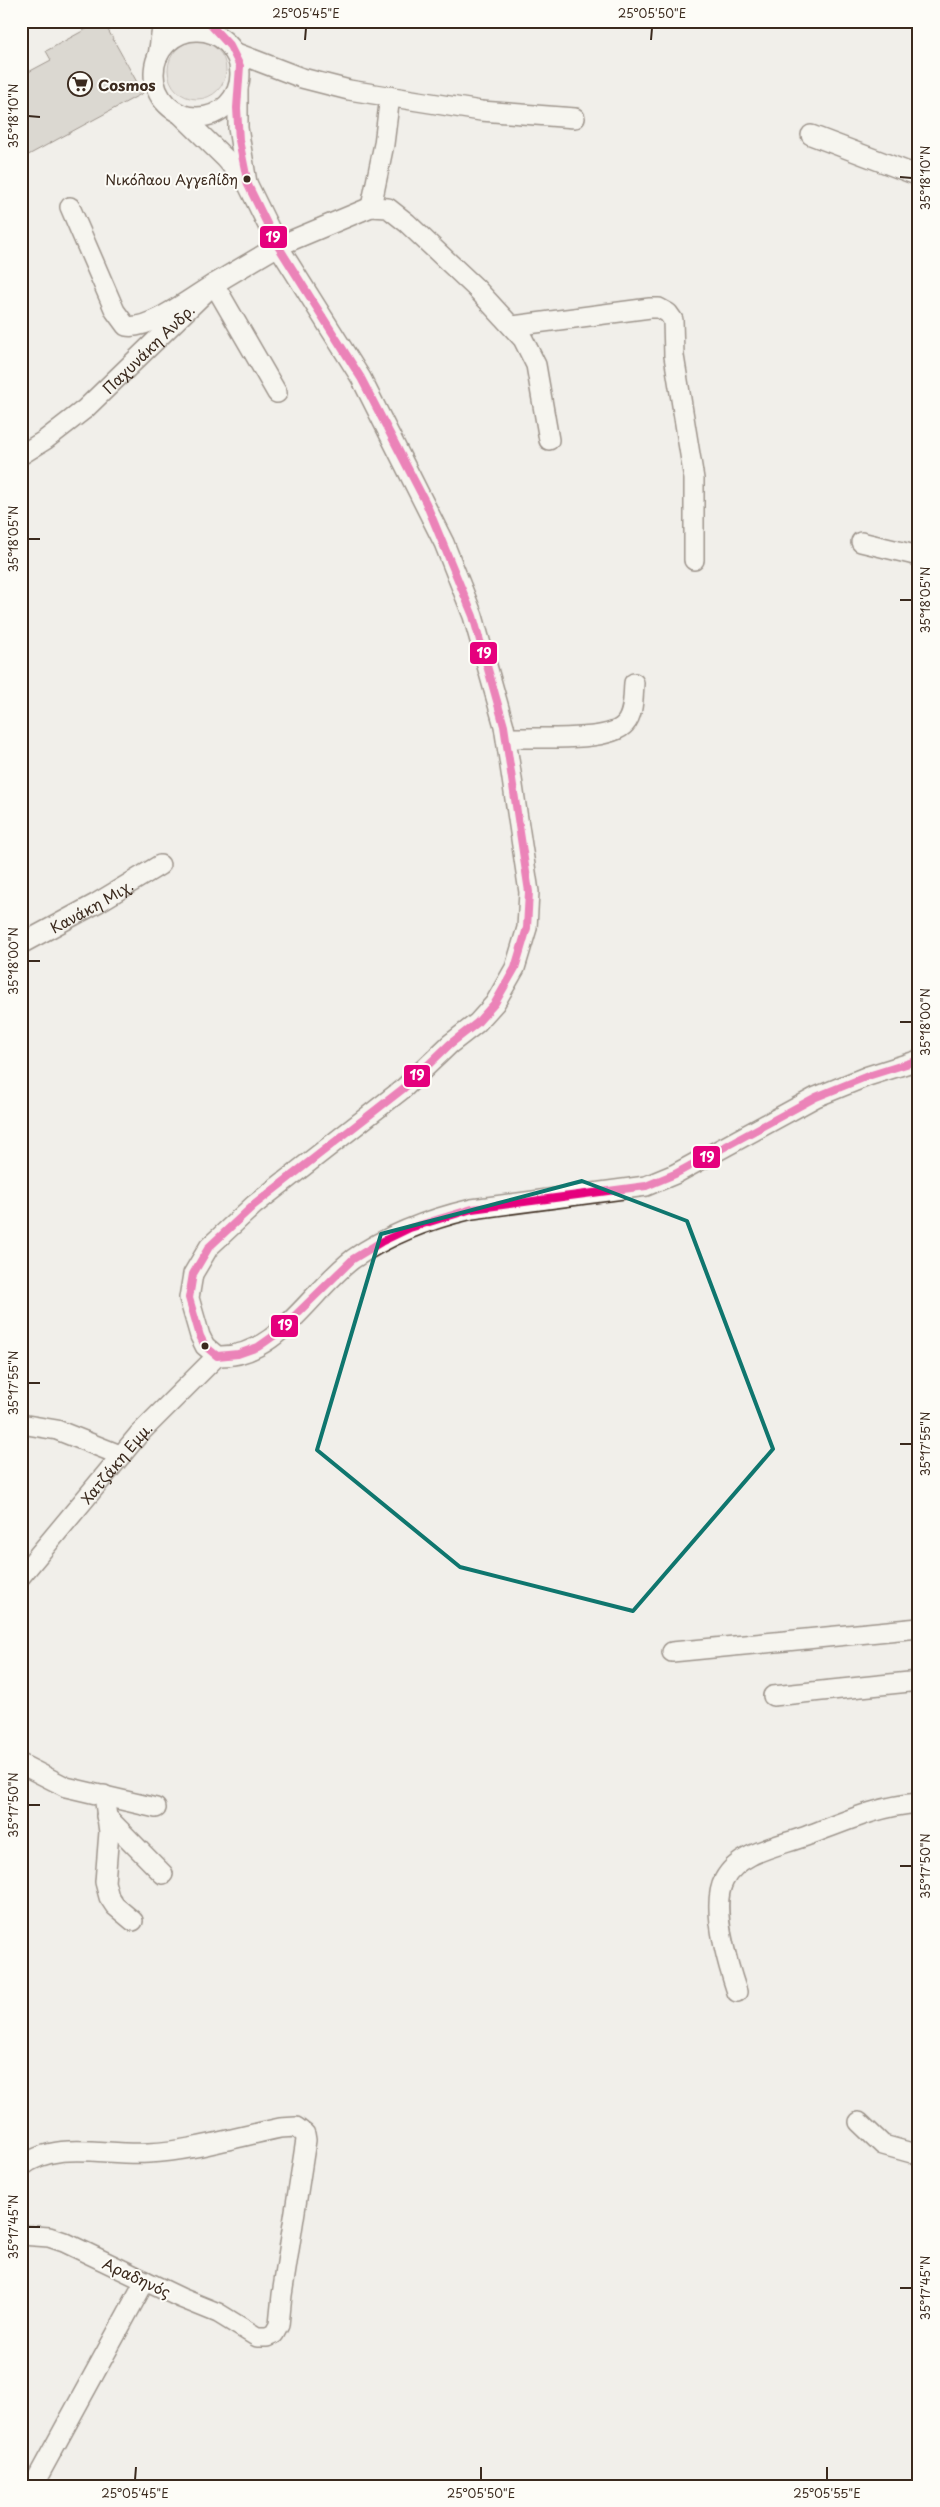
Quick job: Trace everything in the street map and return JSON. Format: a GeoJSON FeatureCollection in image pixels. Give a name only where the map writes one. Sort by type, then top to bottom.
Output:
{"type":"FeatureCollection","features":[{"type":"Feature","properties":{"kind":"street"},"geometry":{"type":"LineString","coordinates":[[162,21],[158,56],[154,69],[157,89],[168,106],[180,114],[226,159],[248,185],[278,246],[361,378],[430,511],[473,616],[507,738],[529,892],[527,928],[515,968],[495,1003],[477,1023],[450,1044],[404,1088],[254,1206],[209,1247],[193,1274],[189,1298],[200,1336],[205,1346],[217,1356],[245,1354],[274,1335],[298,1314],[334,1274],[372,1247],[406,1229],[447,1215],[472,1209],[646,1186],[675,1174],[816,1097],[868,1076],[919,1060]]}},
{"type":"Feature","properties":{"kind":"street"},"geometry":{"type":"LineString","coordinates":[[208,21],[230,47],[240,66],[238,128],[248,185]]}},
{"type":"Feature","properties":{"kind":"street"},"geometry":{"type":"LineString","coordinates":[[158,56],[172,39],[191,31],[213,34],[230,47],[322,84],[435,105],[481,111],[575,118]]}},
{"type":"Feature","properties":{"kind":"street"},"geometry":{"type":"LineString","coordinates":[[180,114],[194,117],[215,113],[227,106],[238,87]]}},
{"type":"Feature","properties":{"kind":"street"},"geometry":{"type":"LineString","coordinates":[[387,95],[384,144],[371,207],[388,208],[399,216],[476,288],[523,339],[536,365],[549,440]]}},
{"type":"Feature","properties":{"kind":"street"},"geometry":{"type":"LineString","coordinates":[[811,135],[919,176]]}},
{"type":"Feature","properties":{"kind":"street"},"geometry":{"type":"LineString","coordinates":[[70,207],[115,311],[126,326],[136,328],[152,322],[214,284],[277,393]]}},
{"type":"Feature","properties":{"kind":"street","name":"Παχυνάκη Ανδρ."},"geometry":{"type":"LineString","coordinates":[[21,455],[45,440],[85,408],[214,284],[278,246],[371,207]]}},
{"type":"Feature","properties":{"kind":"street"},"geometry":{"type":"LineString","coordinates":[[512,326],[650,308],[659,308],[668,313],[673,320],[674,356],[694,479],[694,560]]}},
{"type":"Feature","properties":{"kind":"street"},"geometry":{"type":"LineString","coordinates":[[861,542],[919,556]]}},
{"type":"Feature","properties":{"kind":"street"},"geometry":{"type":"LineString","coordinates":[[507,738],[570,738],[609,732],[624,726],[630,715],[634,683]]}},
{"type":"Feature","properties":{"kind":"street","name":"Κανάκη Μιχ."},"geometry":{"type":"LineString","coordinates":[[21,944],[97,903],[160,865]]}},
{"type":"Feature","properties":{"kind":"street","name":"Χατζάκη Εμμ."},"geometry":{"type":"LineString","coordinates":[[21,1576],[120,1455],[217,1356]]}},
{"type":"Feature","properties":{"kind":"street"},"geometry":{"type":"LineString","coordinates":[[21,1424],[58,1430],[120,1455]]}},
{"type":"Feature","properties":{"kind":"street"},"geometry":{"type":"LineString","coordinates":[[672,1652],[919,1628]]}},
{"type":"Feature","properties":{"kind":"street"},"geometry":{"type":"LineString","coordinates":[[774,1696],[919,1681]]}},
{"type":"Feature","properties":{"kind":"street"},"geometry":{"type":"LineString","coordinates":[[21,1764],[66,1787],[156,1808]]}},
{"type":"Feature","properties":{"kind":"street"},"geometry":{"type":"LineString","coordinates":[[104,1795],[109,1832],[105,1882],[109,1897],[115,1906],[133,1921]]}},
{"type":"Feature","properties":{"kind":"street"},"geometry":{"type":"LineString","coordinates":[[737,1992],[725,1953],[718,1897],[724,1880],[736,1865],[754,1854],[856,1816],[896,1805],[919,1803]]}},
{"type":"Feature","properties":{"kind":"street"},"geometry":{"type":"LineString","coordinates":[[106,1816],[164,1874]]}},
{"type":"Feature","properties":{"kind":"street"},"geometry":{"type":"LineString","coordinates":[[858,2122],[883,2145],[919,2155]]}},
{"type":"Feature","properties":{"kind":"street","name":"Αραδηνός"},"geometry":{"type":"LineString","coordinates":[[21,2167],[34,2157],[55,2151],[148,2153],[280,2128],[296,2127],[302,2130],[306,2140],[279,2325],[274,2334],[267,2337],[257,2337],[218,2313],[145,2281],[64,2242],[49,2237],[21,2235]]}},
{"type":"Feature","properties":{"kind":"street"},"geometry":{"type":"LineString","coordinates":[[35,2482],[145,2281]]}},
{"type":"Feature","properties":{"kind":"highlighted area"},"geometry":{"type":"Polygon","coordinates":[[[582,1181],[687,1221],[773,1449],[633,1611],[460,1567],[317,1450],[381,1234],[582,1181]]]}},
{"type":"Feature","properties":{"kind":"shaded area"},"geometry":{"type":"Polygon","coordinates":[[[197,41],[208,43],[221,54],[226,70],[224,81],[213,94],[197,99],[186,97],[173,86],[168,70],[170,59],[181,46],[197,41]]]}},
{"type":"Feature","properties":{"kind":"building","name":"Cosmos"},"geometry":{"type":"Polygon","coordinates":[[[103,21],[143,93],[21,159],[21,76],[51,60],[46,51],[103,21]]]}},
{"type":"Feature","properties":{"kind":"transit line","name":"19"},"geometry":{"type":"LineString","coordinates":[[207,21],[230,46],[240,66],[237,108],[239,140],[248,185],[278,246],[361,378],[426,503],[473,616],[504,726],[529,892],[527,928],[515,968],[495,1003],[477,1023],[450,1044],[404,1088],[254,1205],[209,1247],[193,1274],[189,1298],[200,1336],[205,1346],[217,1356],[238,1354],[258,1347],[275,1335],[353,1259],[381,1242],[410,1228],[472,1209],[646,1186],[675,1174],[816,1097],[868,1076],[919,1060]]}},
{"type":"Feature","properties":{"kind":"place","name":"Cosmos"},"geometry":{"type":"Point","coordinates":[80,84]}},
{"type":"Feature","properties":{"kind":"place","name":"Νικόλαου Αγγελίδη"},"geometry":{"type":"Point","coordinates":[247,179]}}]}
